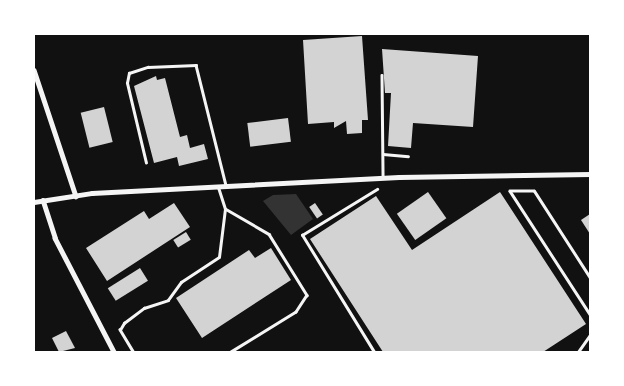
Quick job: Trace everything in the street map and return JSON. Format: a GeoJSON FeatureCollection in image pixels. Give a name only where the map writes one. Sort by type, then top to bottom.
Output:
{"type":"FeatureCollection","features":[{"type":"Feature","properties":{"kind":"street"},"geometry":{"type":"LineString","coordinates":[[34,70],[76,196]]}},
{"type":"Feature","properties":{"kind":"street"},"geometry":{"type":"LineString","coordinates":[[34,202],[76,196],[383,178],[590,174]]}},
{"type":"Feature","properties":{"kind":"street"},"geometry":{"type":"LineString","coordinates":[[43,200],[55,238],[114,352]]}},
{"type":"Feature","properties":{"kind":"lane"},"geometry":{"type":"LineString","coordinates":[[146,163],[127,84],[129,73],[148,67],[196,65],[226,186]]}},
{"type":"Feature","properties":{"kind":"lane"},"geometry":{"type":"LineString","coordinates":[[382,74],[383,178]]}},
{"type":"Feature","properties":{"kind":"lane"},"geometry":{"type":"LineString","coordinates":[[383,154],[408,156]]}},
{"type":"Feature","properties":{"kind":"lane"},"geometry":{"type":"LineString","coordinates":[[133,352],[120,330],[124,323],[144,308],[168,300],[181,282],[219,257],[226,233],[225,209],[218,187]]}},
{"type":"Feature","properties":{"kind":"lane"},"geometry":{"type":"LineString","coordinates":[[374,352],[302,235],[377,189]]}},
{"type":"Feature","properties":{"kind":"lane"},"geometry":{"type":"LineString","coordinates":[[590,278],[534,191],[510,191],[590,314]]}},
{"type":"Feature","properties":{"kind":"lane"},"geometry":{"type":"LineString","coordinates":[[225,209],[269,234],[307,295],[296,312],[231,352]]}},
{"type":"Feature","properties":{"kind":"lane"},"geometry":{"type":"LineString","coordinates":[[578,352],[590,336]]}},
{"type":"Feature","properties":{"kind":"shaded area"},"geometry":{"type":"Polygon","coordinates":[[[296,194],[313,219],[291,235],[263,201],[273,195],[296,194]]]}},
{"type":"Feature","properties":{"kind":"building"},"geometry":{"type":"Polygon","coordinates":[[[362,36],[368,120],[362,120],[362,133],[347,134],[346,121],[334,128],[334,122],[308,124],[303,40],[362,36]]]}},
{"type":"Feature","properties":{"kind":"building"},"geometry":{"type":"Polygon","coordinates":[[[382,49],[478,56],[473,127],[413,123],[411,148],[388,146],[391,93],[385,93],[382,49]]]}},
{"type":"Feature","properties":{"kind":"building"},"geometry":{"type":"Polygon","coordinates":[[[156,76],[157,80],[165,78],[180,137],[187,135],[190,148],[204,144],[208,159],[179,166],[177,157],[154,163],[134,86],[156,76]]]}},
{"type":"Feature","properties":{"kind":"building"},"geometry":{"type":"Polygon","coordinates":[[[104,107],[113,142],[89,148],[81,113],[104,107]]]}},
{"type":"Feature","properties":{"kind":"building"},"geometry":{"type":"Polygon","coordinates":[[[288,118],[291,142],[250,147],[247,123],[288,118]]]}},
{"type":"Feature","properties":{"kind":"building"},"geometry":{"type":"Polygon","coordinates":[[[428,192],[446,218],[415,240],[397,214],[428,192]]]}},
{"type":"Feature","properties":{"kind":"building"},"geometry":{"type":"Polygon","coordinates":[[[500,192],[586,324],[543,352],[383,352],[310,239],[376,196],[412,250],[500,192]]]}},
{"type":"Feature","properties":{"kind":"building"},"geometry":{"type":"Polygon","coordinates":[[[174,203],[190,227],[107,281],[86,248],[144,211],[149,219],[174,203]]]}},
{"type":"Feature","properties":{"kind":"building"},"geometry":{"type":"Polygon","coordinates":[[[315,203],[323,215],[317,219],[309,207],[315,203]]]}},
{"type":"Feature","properties":{"kind":"building"},"geometry":{"type":"Polygon","coordinates":[[[590,214],[590,234],[581,220],[590,214]]]}},
{"type":"Feature","properties":{"kind":"building"},"geometry":{"type":"Polygon","coordinates":[[[186,232],[191,240],[178,248],[173,240],[186,232]]]}},
{"type":"Feature","properties":{"kind":"building"},"geometry":{"type":"Polygon","coordinates":[[[271,248],[291,280],[202,338],[176,298],[249,250],[255,258],[271,248]]]}},
{"type":"Feature","properties":{"kind":"building"},"geometry":{"type":"Polygon","coordinates":[[[140,268],[148,281],[116,301],[108,288],[140,268]]]}},
{"type":"Feature","properties":{"kind":"building"},"geometry":{"type":"Polygon","coordinates":[[[66,331],[75,348],[59,352],[52,338],[66,331]]]}}]}
